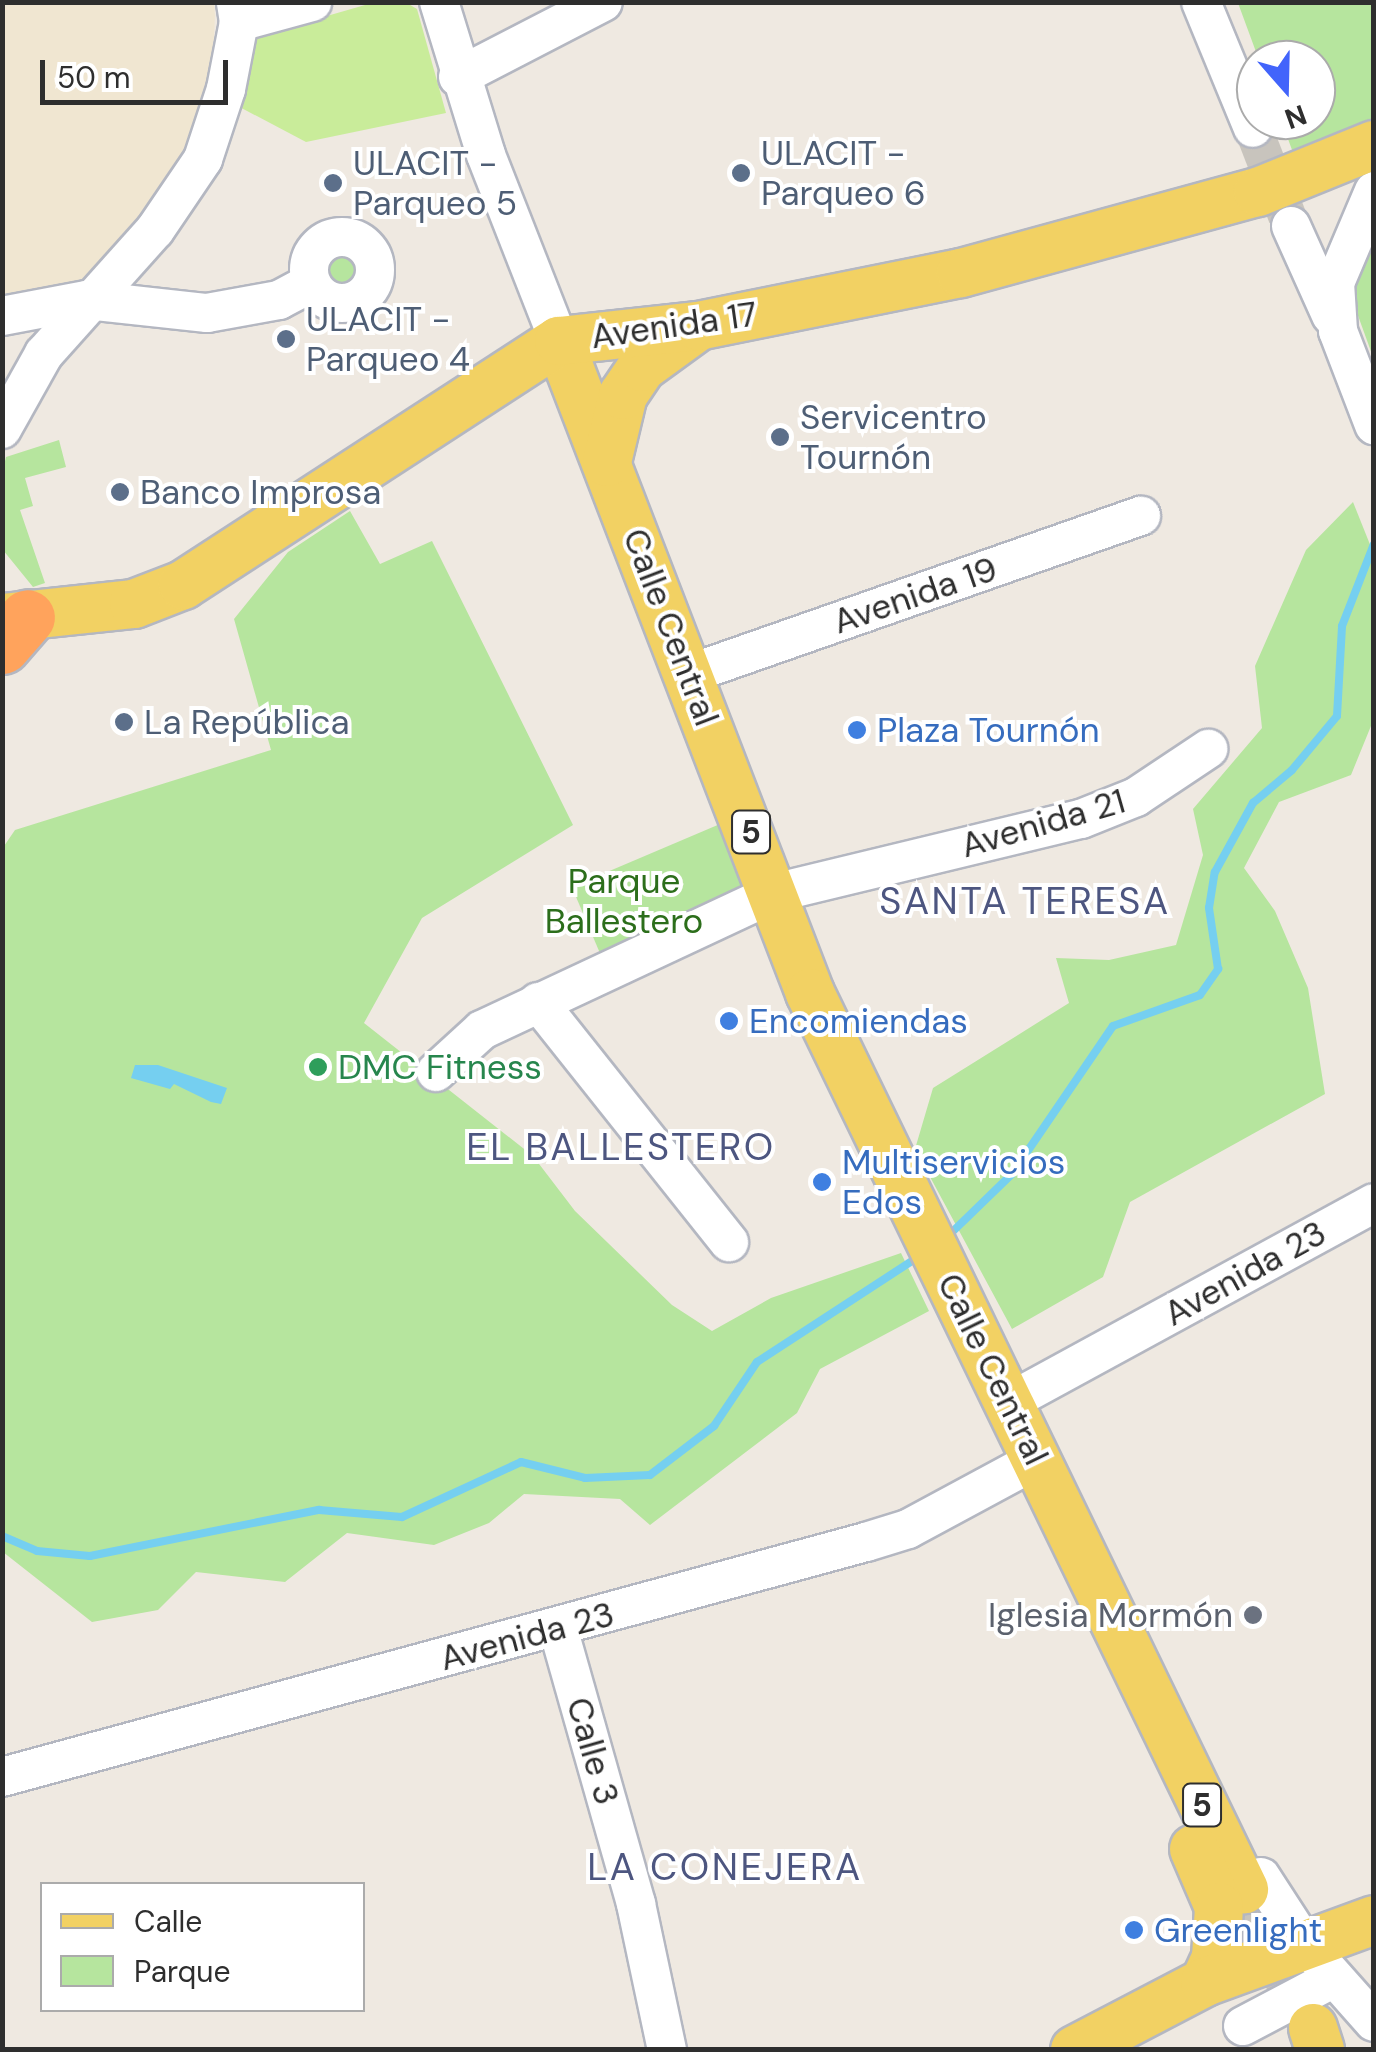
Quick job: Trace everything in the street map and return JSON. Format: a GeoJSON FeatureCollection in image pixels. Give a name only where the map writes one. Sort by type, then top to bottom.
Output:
{"type":"FeatureCollection","features":[{"type":"Feature","properties":{"kind":"main road","name":"Avenida 17"},"geometry":{"type":"LineString","coordinates":[[11,627],[134,604],[183,585],[559,341],[698,326],[961,273],[1258,192],[1374,145]]}},
{"type":"Feature","properties":{"kind":"main road"},"geometry":{"type":"LineString","coordinates":[[606,462],[623,395],[642,366],[698,326]]}},
{"type":"Feature","properties":{"kind":"main road","name":"Calle Central"},"geometry":{"type":"LineString","coordinates":[[559,341],[810,992],[1011,1401],[1062,1515],[1253,1883]]}},
{"type":"Feature","properties":{"kind":"main road"},"geometry":{"type":"LineString","coordinates":[[1062,1515],[1219,1907],[1216,1958],[1225,1974]]}},
{"type":"Feature","properties":{"kind":"main road"},"geometry":{"type":"LineString","coordinates":[[1075,2050],[1225,1974],[1304,1942],[1374,1920]]}},
{"type":"Feature","properties":{"kind":"street"},"geometry":{"type":"LineString","coordinates":[[2,429],[44,354],[87,300],[155,230],[203,159],[238,12],[312,2]]}},
{"type":"Feature","properties":{"kind":"street"},"geometry":{"type":"LineString","coordinates":[[440,2],[458,77],[559,341]]}},
{"type":"Feature","properties":{"kind":"street"},"geometry":{"type":"LineString","coordinates":[[458,77],[603,2]]}},
{"type":"Feature","properties":{"kind":"street"},"geometry":{"type":"LineString","coordinates":[[1201,2],[1236,87]]}},
{"type":"Feature","properties":{"kind":"street"},"geometry":{"type":"LineString","coordinates":[[1338,331],[1335,283],[1374,191]]}},
{"type":"Feature","properties":{"kind":"street"},"geometry":{"type":"LineString","coordinates":[[1291,226],[1374,425]]}},
{"type":"Feature","properties":{"kind":"street"},"geometry":{"type":"LineString","coordinates":[[2,316],[87,300],[207,313],[279,300],[311,283]]}},
{"type":"Feature","properties":{"kind":"street","name":"Avenida 19"},"geometry":{"type":"LineString","coordinates":[[689,674],[1141,516]]}},
{"type":"Feature","properties":{"kind":"street","name":"Avenida 21"},"geometry":{"type":"LineString","coordinates":[[436,1072],[482,1030],[774,892],[1080,818],[1136,797],[1208,748]]}},
{"type":"Feature","properties":{"kind":"street"},"geometry":{"type":"LineString","coordinates":[[538,1002],[729,1242]]}},
{"type":"Feature","properties":{"kind":"street","name":"Avenida 23"},"geometry":{"type":"LineString","coordinates":[[1011,1401],[1374,1203]]}},
{"type":"Feature","properties":{"kind":"street","name":"Avenida 23"},"geometry":{"type":"LineString","coordinates":[[2,1778],[908,1529],[1038,1459]]}},
{"type":"Feature","properties":{"kind":"street","name":"Calle 3"},"geometry":{"type":"LineString","coordinates":[[558,1628],[636,1904],[667,2050]]}},
{"type":"Feature","properties":{"kind":"street"},"geometry":{"type":"LineString","coordinates":[[1253,1883],[1374,2022]]}},
{"type":"Feature","properties":{"kind":"street"},"geometry":{"type":"LineString","coordinates":[[1225,1974],[1243,2038],[1334,1978]]}},
{"type":"Feature","properties":{"kind":"shaded area"},"geometry":{"type":"Polygon","coordinates":[[[2,3],[214,3],[215,16],[212,76],[198,125],[169,186],[132,234],[83,279],[3,298],[2,3]]]}},
{"type":"Feature","properties":{"kind":"green space"},"geometry":{"type":"Polygon","coordinates":[[[405,2],[417,9],[446,113],[306,142],[232,103],[254,37],[372,3],[405,2]]]}},
{"type":"Feature","properties":{"kind":"green space"},"geometry":{"type":"Polygon","coordinates":[[[1238,3],[1373,3],[1373,121],[1336,139],[1336,40],[1252,40],[1238,3]]]}},
{"type":"Feature","properties":{"kind":"green space"},"geometry":{"type":"Polygon","coordinates":[[[1288,140],[1333,140],[1295,158],[1288,140]]]}},
{"type":"Feature","properties":{"kind":"green space"},"geometry":{"type":"Polygon","coordinates":[[[1373,241],[1373,357],[1348,288],[1373,241]]]}},
{"type":"Feature","properties":{"kind":"green space"},"geometry":{"type":"Polygon","coordinates":[[[342,245],[360,252],[367,270],[360,288],[342,295],[324,288],[317,270],[324,252],[342,245]]]}},
{"type":"Feature","properties":{"kind":"green space"},"geometry":{"type":"Polygon","coordinates":[[[59,440],[66,467],[25,478],[33,506],[20,510],[45,583],[33,587],[3,550],[3,469],[6,457],[59,440]]]}},
{"type":"Feature","properties":{"kind":"green space"},"geometry":{"type":"Polygon","coordinates":[[[1353,502],[1373,552],[1373,721],[1351,775],[1279,802],[1244,868],[1275,911],[1308,988],[1325,1094],[1130,1202],[1103,1277],[1012,1329],[915,1149],[933,1088],[1069,1003],[1056,958],[1109,960],[1176,945],[1203,855],[1193,809],[1262,728],[1255,666],[1306,550],[1353,502]]]}},
{"type":"Feature","properties":{"kind":"green space"},"geometry":{"type":"Polygon","coordinates":[[[350,511],[380,564],[432,541],[573,825],[422,918],[364,1023],[533,1156],[575,1211],[672,1305],[712,1331],[771,1298],[901,1253],[929,1311],[820,1369],[797,1413],[650,1525],[620,1499],[524,1494],[489,1523],[434,1545],[347,1533],[285,1582],[196,1572],[158,1610],[92,1622],[3,1552],[2,849],[15,830],[271,750],[234,619],[288,552],[350,511]]]}},
{"type":"Feature","properties":{"kind":"green space","name":"Parque Ballestero"},"geometry":{"type":"Polygon","coordinates":[[[720,824],[750,894],[601,957],[572,887],[720,824]]]}},
{"type":"Feature","properties":{"kind":"water"},"geometry":{"type":"Polygon","coordinates":[[[135,1065],[158,1065],[227,1088],[221,1104],[211,1102],[174,1084],[170,1089],[131,1078],[135,1065]]]}},
{"type":"Feature","properties":{"kind":"waterway"},"geometry":{"type":"LineString","coordinates":[[946,1238],[1012,1174],[1113,1026],[1200,995],[1218,969],[1209,908],[1215,872],[1253,803],[1292,770],[1337,716],[1342,626],[1374,544]]}},
{"type":"Feature","properties":{"kind":"waterway"},"geometry":{"type":"LineString","coordinates":[[2,1536],[37,1551],[90,1556],[319,1510],[402,1517],[521,1462],[585,1478],[650,1475],[714,1426],[757,1362],[918,1257]]}},
{"type":"Feature","properties":{"kind":"tunnel"},"geometry":{"type":"LineString","coordinates":[[1258,140],[1291,226]]}},
{"type":"Feature","properties":{"kind":"tunnel"},"geometry":{"type":"LineString","coordinates":[[1244,1889],[1313,2028]]}},
{"type":"Feature","properties":{"kind":"place","name":"ULACIT - Parqueo 6"},"geometry":{"type":"Point","coordinates":[741,173]}},
{"type":"Feature","properties":{"kind":"place","name":"ULACIT - Parqueo 5"},"geometry":{"type":"Point","coordinates":[333,183]}},
{"type":"Feature","properties":{"kind":"place","name":"ULACIT - Parqueo 4"},"geometry":{"type":"Point","coordinates":[286,339]}},
{"type":"Feature","properties":{"kind":"place","name":"Servicentro Tournón"},"geometry":{"type":"Point","coordinates":[780,437]}},
{"type":"Feature","properties":{"kind":"place","name":"Banco Improsa"},"geometry":{"type":"Point","coordinates":[120,492]}},
{"type":"Feature","properties":{"kind":"place","name":"La República"},"geometry":{"type":"Point","coordinates":[124,722]}},
{"type":"Feature","properties":{"kind":"place","name":"Plaza Tournón"},"geometry":{"type":"Point","coordinates":[857,730]}},
{"type":"Feature","properties":{"kind":"place","name":"Encomiendas"},"geometry":{"type":"Point","coordinates":[729,1021]}},
{"type":"Feature","properties":{"kind":"place","name":"DMC Fitness"},"geometry":{"type":"Point","coordinates":[318,1067]}},
{"type":"Feature","properties":{"kind":"place","name":"Multiservicios Edos"},"geometry":{"type":"Point","coordinates":[822,1182]}},
{"type":"Feature","properties":{"kind":"place","name":"Iglesia Mormón"},"geometry":{"type":"Point","coordinates":[1253,1615]}},
{"type":"Feature","properties":{"kind":"place","name":"Greenlight"},"geometry":{"type":"Point","coordinates":[1134,1930]}},
{"type":"Feature","properties":{"kind":"district","name":"SANTA TERESA"},"geometry":{"type":"Point","coordinates":[1025,902]}},
{"type":"Feature","properties":{"kind":"district","name":"EL BALLESTERO"},"geometry":{"type":"Point","coordinates":[621,1148]}},
{"type":"Feature","properties":{"kind":"district","name":"LA CONEJERA"},"geometry":{"type":"Point","coordinates":[725,1868]}}]}
